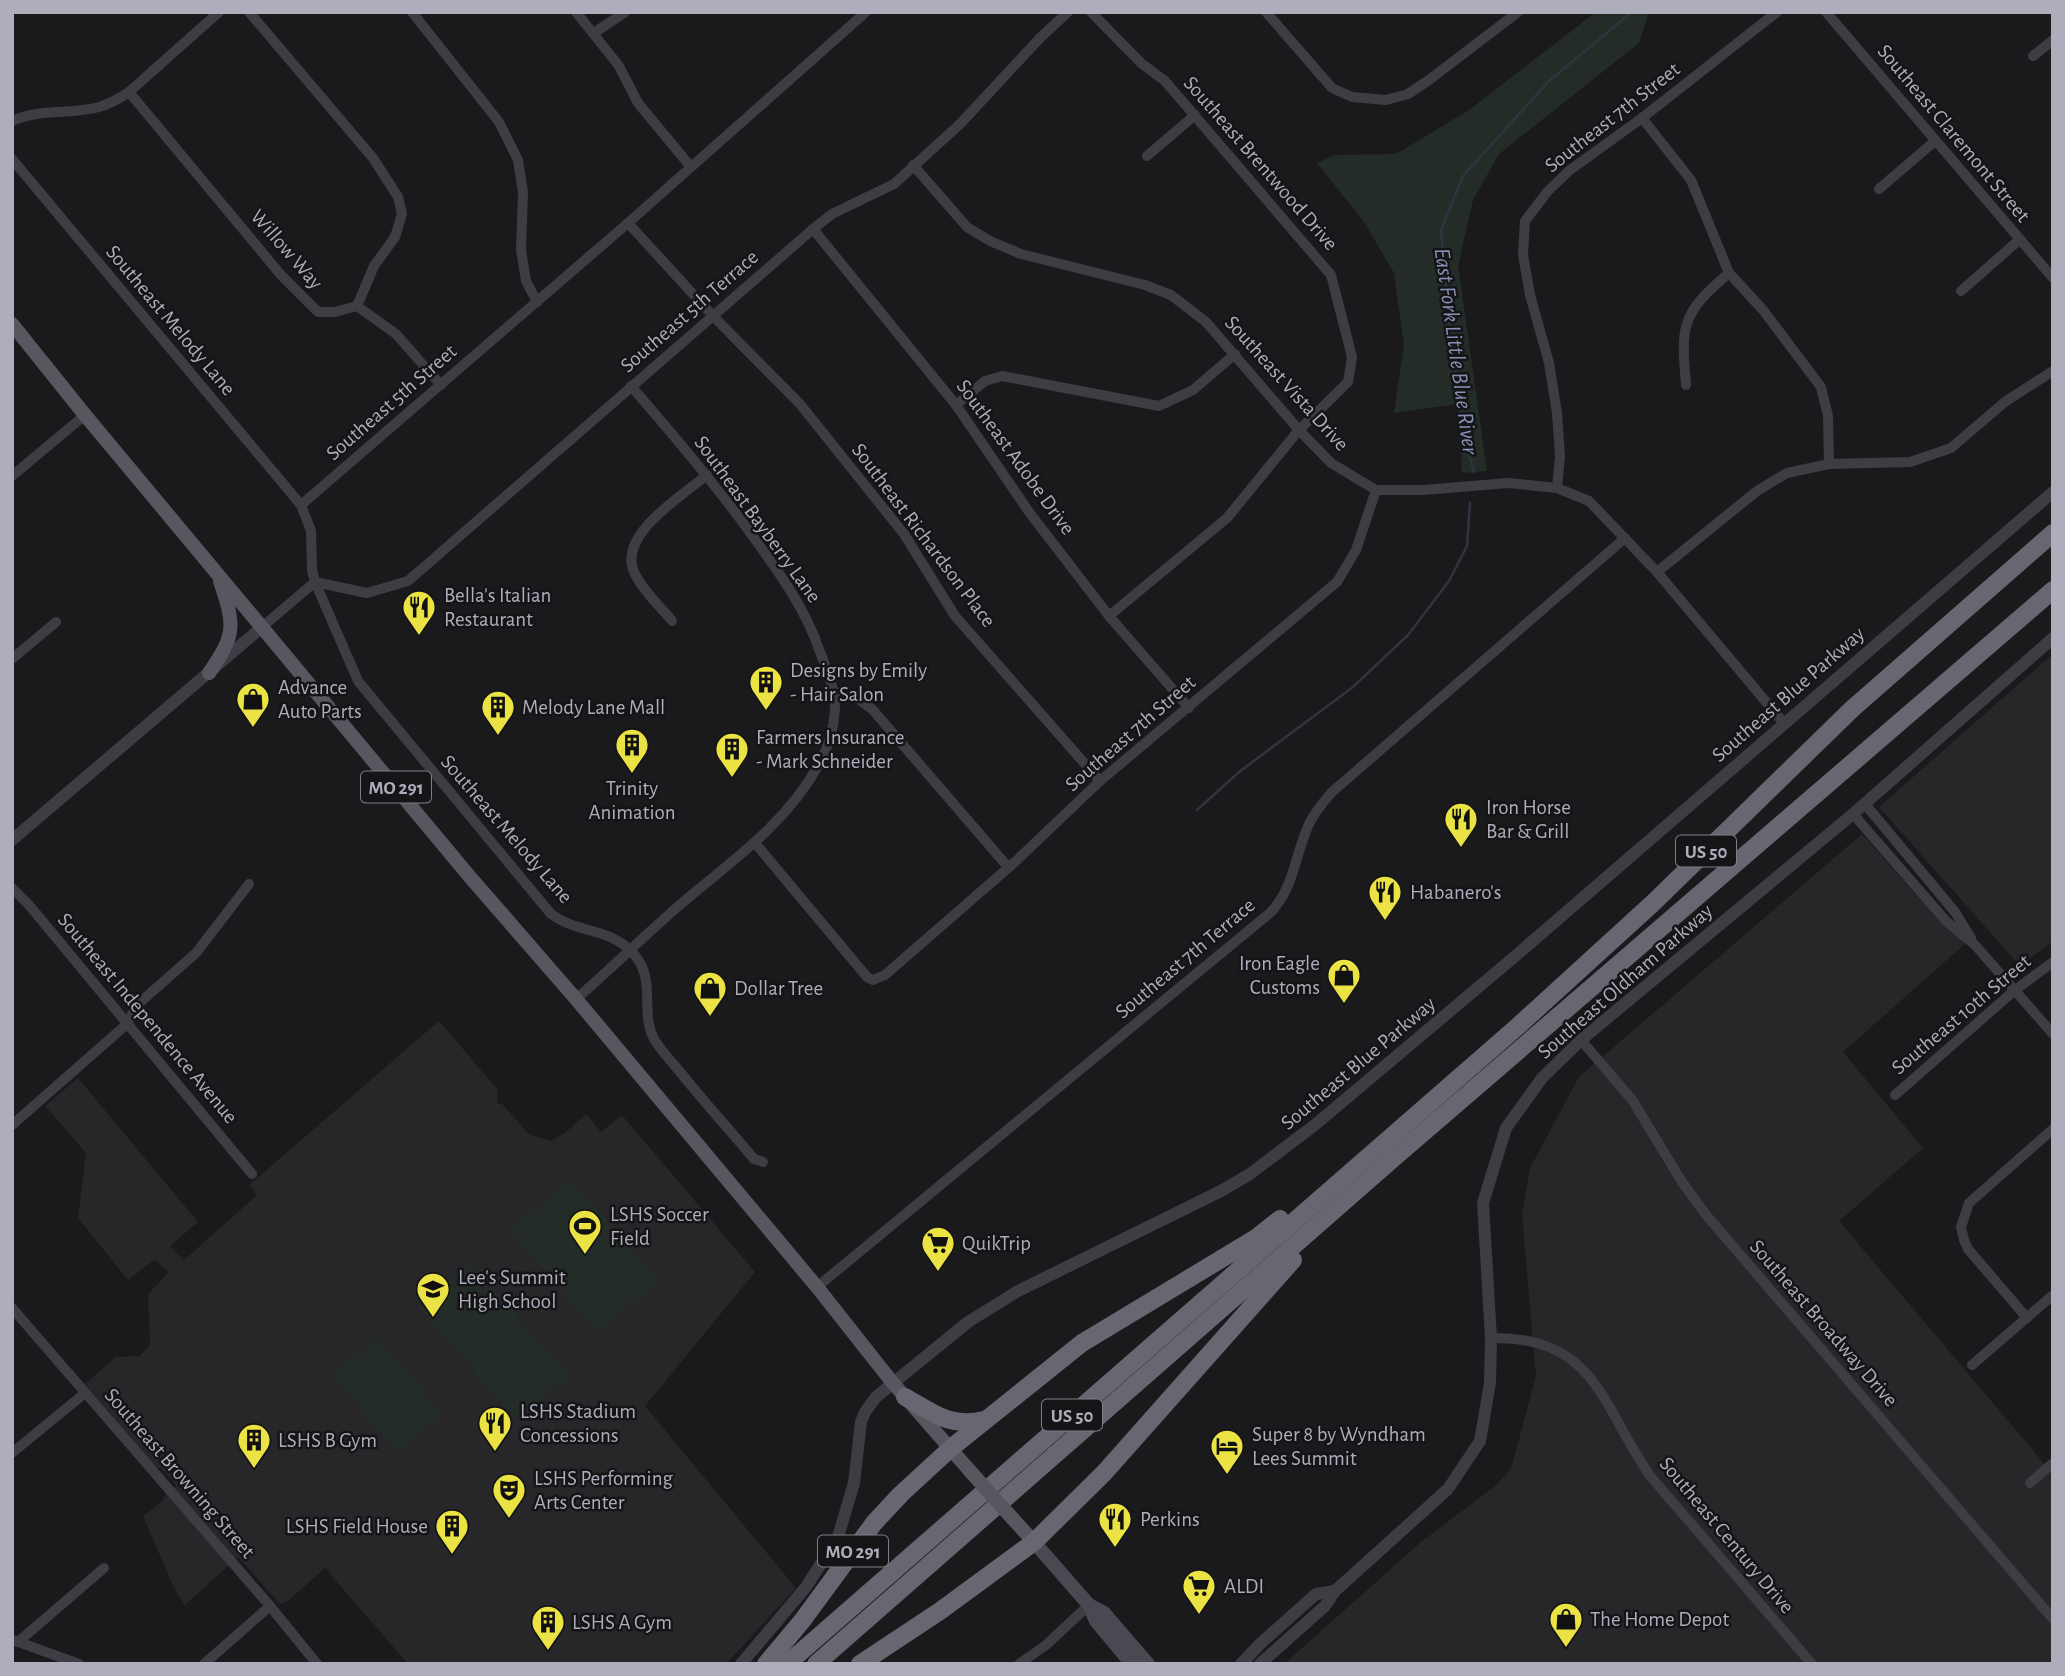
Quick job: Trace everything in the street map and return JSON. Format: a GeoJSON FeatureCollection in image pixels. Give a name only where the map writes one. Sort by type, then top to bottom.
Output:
{"type":"FeatureCollection","features":[{"type":"Feature","properties":{"kind":"highway","name":"US 50"},"geometry":{"type":"LineString","coordinates":[[787,1664],[1517,1027],[1633,921],[1852,709],[2053,533]]}},
{"type":"Feature","properties":{"kind":"highway","name":"US 50"},"geometry":{"type":"LineString","coordinates":[[816,1664],[1396,1156],[2053,590]]}},
{"type":"Feature","properties":{"kind":"highway"},"geometry":{"type":"LineString","coordinates":[[860,1664],[940,1611],[1034,1542],[1104,1473],[1283,1269],[1388,1173],[1396,1156]]}},
{"type":"Feature","properties":{"kind":"highway"},"geometry":{"type":"LineString","coordinates":[[951,1448],[1082,1343],[1256,1238],[1342,1171],[1357,1166]]}},
{"type":"Feature","properties":{"kind":"highway"},"geometry":{"type":"LineString","coordinates":[[905,1397],[938,1416],[956,1422],[967,1424],[987,1420]]}},
{"type":"Feature","properties":{"kind":"highway","name":"MO 291"},"geometry":{"type":"LineString","coordinates":[[766,1664],[802,1621],[874,1523],[951,1448]]}},
{"type":"Feature","properties":{"kind":"main road","name":"MO 291"},"geometry":{"type":"LineString","coordinates":[[12,324],[470,877],[817,1287],[892,1382],[951,1448]]}},
{"type":"Feature","properties":{"kind":"main road"},"geometry":{"type":"LineString","coordinates":[[209,673],[225,649],[232,627],[218,573]]}},
{"type":"Feature","properties":{"kind":"main road"},"geometry":{"type":"LineString","coordinates":[[951,1448],[1089,1605],[1096,1621],[1132,1664]]}},
{"type":"Feature","properties":{"kind":"main road"},"geometry":{"type":"LineString","coordinates":[[1089,1605],[1104,1613],[1148,1664]]}},
{"type":"Feature","properties":{"kind":"street"},"geometry":{"type":"LineString","coordinates":[[12,121],[44,112],[101,107],[129,92],[219,12]]}},
{"type":"Feature","properties":{"kind":"street"},"geometry":{"type":"LineString","coordinates":[[249,12],[373,158],[398,197],[402,214],[395,237],[374,266],[357,306],[396,334],[440,385]]}},
{"type":"Feature","properties":{"kind":"street"},"geometry":{"type":"LineString","coordinates":[[412,12],[499,122],[518,160],[523,192],[521,250],[526,281],[537,302]]}},
{"type":"Feature","properties":{"kind":"street"},"geometry":{"type":"LineString","coordinates":[[576,12],[619,66],[638,103],[660,133],[691,167]]}},
{"type":"Feature","properties":{"kind":"street"},"geometry":{"type":"LineString","coordinates":[[594,33],[625,12]]}},
{"type":"Feature","properties":{"kind":"street","name":"Southeast 5th Street"},"geometry":{"type":"LineString","coordinates":[[301,505],[628,223],[866,12]]}},
{"type":"Feature","properties":{"kind":"street","name":"Southeast 5th Terrace"},"geometry":{"type":"LineString","coordinates":[[315,582],[367,593],[408,580],[813,229],[832,214],[894,184],[960,124],[1040,38],[1068,12]]}},
{"type":"Feature","properties":{"kind":"street","name":"Southeast Brentwood Drive"},"geometry":{"type":"LineString","coordinates":[[1091,12],[1141,63],[1165,81],[1331,275],[1352,357],[1348,382],[1299,430],[1227,518],[1109,615]]}},
{"type":"Feature","properties":{"kind":"street"},"geometry":{"type":"LineString","coordinates":[[1266,12],[1332,88],[1352,97],[1385,100],[1408,94],[1513,14]]}},
{"type":"Feature","properties":{"kind":"street","name":"Southeast 7th Street"},"geometry":{"type":"LineString","coordinates":[[1557,488],[1560,456],[1557,413],[1549,363],[1522,255],[1525,221],[1548,191],[1570,170],[1642,118],[1777,12]]}},
{"type":"Feature","properties":{"kind":"street","name":"Southeast Claremont Street"},"geometry":{"type":"LineString","coordinates":[[1826,12],[2053,278]]}},
{"type":"Feature","properties":{"kind":"street"},"geometry":{"type":"LineString","coordinates":[[2033,56],[2053,40]]}},
{"type":"Feature","properties":{"kind":"street","name":"Willow Way"},"geometry":{"type":"LineString","coordinates":[[129,92],[308,303],[318,312],[335,312],[357,306]]}},
{"type":"Feature","properties":{"kind":"street"},"geometry":{"type":"LineString","coordinates":[[1147,156],[1195,114]]}},
{"type":"Feature","properties":{"kind":"street"},"geometry":{"type":"LineString","coordinates":[[1642,118],[1691,180],[1729,273],[1763,310],[1821,387],[1828,415],[1829,464]]}},
{"type":"Feature","properties":{"kind":"street"},"geometry":{"type":"LineString","coordinates":[[1880,190],[1935,141]]}},
{"type":"Feature","properties":{"kind":"street","name":"Southeast Melody Lane"},"geometry":{"type":"LineString","coordinates":[[12,159],[301,505]]}},
{"type":"Feature","properties":{"kind":"street","name":"Southeast Vista Drive"},"geometry":{"type":"LineString","coordinates":[[913,165],[967,227],[990,241],[1021,254],[1145,285],[1171,295],[1206,322],[1331,463],[1376,490]]}},
{"type":"Feature","properties":{"kind":"street","name":"Southeast Richardson Place"},"geometry":{"type":"LineString","coordinates":[[628,223],[713,316],[800,404],[904,534],[955,616],[1100,781]]}},
{"type":"Feature","properties":{"kind":"street","name":"Southeast Adobe Drive"},"geometry":{"type":"LineString","coordinates":[[813,229],[956,405],[1030,512],[1109,615],[1189,708]]}},
{"type":"Feature","properties":{"kind":"street"},"geometry":{"type":"LineString","coordinates":[[1961,290],[2019,240]]}},
{"type":"Feature","properties":{"kind":"street"},"geometry":{"type":"LineString","coordinates":[[1686,385],[1686,325],[1697,306],[1729,273]]}},
{"type":"Feature","properties":{"kind":"street"},"geometry":{"type":"LineString","coordinates":[[956,405],[985,381],[1002,376],[1159,406],[1193,390],[1235,354]]}},
{"type":"Feature","properties":{"kind":"street"},"geometry":{"type":"LineString","coordinates":[[1657,572],[1756,491],[1787,473],[1829,464],[1910,462],[1951,448],[2006,401],[2053,371]]}},
{"type":"Feature","properties":{"kind":"street","name":"Southeast Bayberry Lane"},"geometry":{"type":"LineString","coordinates":[[576,999],[681,904],[755,842],[802,792],[821,762],[835,707],[814,631],[782,577],[707,475],[631,386]]}},
{"type":"Feature","properties":{"kind":"street"},"geometry":{"type":"LineString","coordinates":[[12,476],[85,415]]}},
{"type":"Feature","properties":{"kind":"street"},"geometry":{"type":"LineString","coordinates":[[672,621],[634,573],[632,550],[642,530],[707,475]]}},
{"type":"Feature","properties":{"kind":"street"},"geometry":{"type":"LineString","coordinates":[[1376,490],[1467,488],[1507,483],[1557,488],[1588,501],[1657,572],[1783,722]]}},
{"type":"Feature","properties":{"kind":"street","name":"Southeast 7th Street"},"geometry":{"type":"LineString","coordinates":[[755,842],[862,971],[873,981],[885,975],[1009,867],[1100,781],[1337,582],[1356,550],[1376,490]]}},
{"type":"Feature","properties":{"kind":"street","name":"Southeast Blue Parkway"},"geometry":{"type":"LineString","coordinates":[[741,1664],[786,1612],[830,1552],[849,1504],[865,1412],[892,1382],[968,1322],[1009,1296],[1221,1191],[1290,1145],[1513,958],[1783,722],[2053,492]]}},
{"type":"Feature","properties":{"kind":"street"},"geometry":{"type":"LineString","coordinates":[[12,840],[315,582],[311,531],[301,505]]}},
{"type":"Feature","properties":{"kind":"street","name":"Southeast 7th Terrace"},"geometry":{"type":"LineString","coordinates":[[817,1287],[1271,912],[1281,902],[1288,888],[1308,826],[1332,792],[1625,538]]}},
{"type":"Feature","properties":{"kind":"street","name":"Southeast Melody Lane"},"geometry":{"type":"LineString","coordinates":[[315,582],[358,681],[551,914],[572,927],[611,936],[631,951]]}},
{"type":"Feature","properties":{"kind":"street"},"geometry":{"type":"LineString","coordinates":[[12,659],[56,622]]}},
{"type":"Feature","properties":{"kind":"street","name":"Southeast Oldham Parkway"},"geometry":{"type":"LineString","coordinates":[[1260,1664],[1325,1606],[1335,1591],[1448,1489],[1479,1441],[1490,1383],[1491,1338],[1483,1203],[1504,1132],[1542,1077],[1581,1040],[1865,804],[2053,638]]}},
{"type":"Feature","properties":{"kind":"street"},"geometry":{"type":"LineString","coordinates":[[832,691],[855,696],[872,709],[1009,867]]}},
{"type":"Feature","properties":{"kind":"street"},"geometry":{"type":"LineString","coordinates":[[1865,804],[1955,912],[1975,945]]}},
{"type":"Feature","properties":{"kind":"street"},"geometry":{"type":"LineString","coordinates":[[1853,814],[1946,920],[1975,945],[2053,1034]]}},
{"type":"Feature","properties":{"kind":"street"},"geometry":{"type":"LineString","coordinates":[[12,1125],[127,1024],[137,1005],[196,953],[249,884]]}},
{"type":"Feature","properties":{"kind":"street","name":"Southeast Independence Avenue"},"geometry":{"type":"LineString","coordinates":[[12,888],[252,1174]]}},
{"type":"Feature","properties":{"kind":"street"},"geometry":{"type":"LineString","coordinates":[[631,951],[642,964],[647,977],[653,1037],[754,1159],[763,1162]]}},
{"type":"Feature","properties":{"kind":"street","name":"Southeast 10th Street"},"geometry":{"type":"LineString","coordinates":[[1895,1095],[2015,990],[2053,962]]}},
{"type":"Feature","properties":{"kind":"street","name":"Southeast Broadway Drive"},"geometry":{"type":"LineString","coordinates":[[1581,1040],[1633,1101],[1682,1182],[1707,1216],[2053,1619]]}},
{"type":"Feature","properties":{"kind":"street"},"geometry":{"type":"LineString","coordinates":[[2027,1318],[1968,1250],[1961,1227],[1964,1214],[1976,1195],[2053,1129]]}},
{"type":"Feature","properties":{"kind":"street"},"geometry":{"type":"LineString","coordinates":[[1972,1365],[2053,1295]]}},
{"type":"Feature","properties":{"kind":"street","name":"Southeast Browning Street"},"geometry":{"type":"LineString","coordinates":[[12,1308],[317,1664]]}},
{"type":"Feature","properties":{"kind":"street","name":"Southeast Century Drive"},"geometry":{"type":"LineString","coordinates":[[1491,1338],[1537,1342],[1579,1365],[1602,1391],[1651,1478],[1812,1664]]}},
{"type":"Feature","properties":{"kind":"street"},"geometry":{"type":"LineString","coordinates":[[12,1453],[85,1393]]}},
{"type":"Feature","properties":{"kind":"street"},"geometry":{"type":"LineString","coordinates":[[2030,1483],[2053,1463]]}},
{"type":"Feature","properties":{"kind":"street"},"geometry":{"type":"LineString","coordinates":[[15,1641],[104,1568]]}},
{"type":"Feature","properties":{"kind":"street","name":"Southeast Oldham Parkway"},"geometry":{"type":"LineString","coordinates":[[1241,1664],[1316,1594],[1335,1591]]}},
{"type":"Feature","properties":{"kind":"street"},"geometry":{"type":"LineString","coordinates":[[1019,1664],[1046,1645],[1089,1605]]}},
{"type":"Feature","properties":{"kind":"street"},"geometry":{"type":"LineString","coordinates":[[204,1664],[270,1606]]}},
{"type":"Feature","properties":{"kind":"street"},"geometry":{"type":"LineString","coordinates":[[15,1641],[79,1664]]}},
{"type":"Feature","properties":{"kind":"shaded area"},"geometry":{"type":"Polygon","coordinates":[[[1596,12],[1649,12],[1639,43],[1499,154],[1473,200],[1458,266],[1487,471],[1462,473],[1458,404],[1394,413],[1404,346],[1394,273],[1364,222],[1317,163],[1335,155],[1396,154],[1469,110],[1596,12]]]}},
{"type":"Feature","properties":{"kind":"shaded area"},"geometry":{"type":"Polygon","coordinates":[[[2053,654],[2053,941],[2020,966],[1879,807],[2053,654]]]}},
{"type":"Feature","properties":{"kind":"shaded area"},"geometry":{"type":"Polygon","coordinates":[[[1862,834],[1943,925],[1966,943],[1843,1052],[1923,1148],[1839,1221],[2053,1474],[2053,1664],[1284,1664],[1421,1542],[1494,1487],[1511,1469],[1536,1376],[1522,1214],[1530,1168],[1579,1077],[1862,834]]]}},
{"type":"Feature","properties":{"kind":"shaded area","name":"Lee's Summit High School"},"geometry":{"type":"Polygon","coordinates":[[[439,1021],[498,1090],[497,1104],[501,1103],[530,1135],[551,1141],[586,1114],[601,1132],[622,1115],[755,1272],[645,1406],[796,1588],[726,1664],[408,1664],[325,1568],[289,1600],[280,1604],[238,1557],[185,1605],[174,1588],[143,1516],[163,1501],[165,1495],[176,1485],[161,1468],[156,1468],[85,1384],[116,1357],[140,1356],[150,1345],[148,1294],[169,1272],[154,1260],[128,1280],[78,1218],[86,1153],[45,1106],[78,1078],[198,1222],[170,1246],[184,1260],[257,1195],[249,1185],[439,1021]]]}},
{"type":"Feature","properties":{"kind":"shaded area","name":"LSHS Soccer Field"},"geometry":{"type":"Polygon","coordinates":[[[570,1178],[659,1281],[599,1333],[510,1230],[570,1178]]]}},
{"type":"Feature","properties":{"kind":"shaded area"},"geometry":{"type":"Polygon","coordinates":[[[470,1261],[569,1377],[517,1421],[418,1306],[470,1261]]]}},
{"type":"Feature","properties":{"kind":"shaded area"},"geometry":{"type":"Polygon","coordinates":[[[377,1337],[443,1414],[398,1453],[332,1376],[377,1337]]]}},
{"type":"Feature","properties":{"kind":"waterway","name":"East Fork Little Blue River"},"geometry":{"type":"LineString","coordinates":[[1474,472],[1465,438],[1450,333],[1441,230],[1463,176],[1549,81],[1632,12]]}},
{"type":"Feature","properties":{"kind":"waterway","name":"East Fork Little Blue River"},"geometry":{"type":"LineString","coordinates":[[1197,810],[1239,772],[1353,687],[1408,635],[1449,581],[1467,546],[1470,503]]}},
{"type":"Feature","properties":{"kind":"place","name":"Bella's Italian Restaurant"},"geometry":{"type":"Point","coordinates":[419,637]}},
{"type":"Feature","properties":{"kind":"place","name":"Designs by Emily - Hair Salon"},"geometry":{"type":"Point","coordinates":[766,712]}},
{"type":"Feature","properties":{"kind":"place","name":"Advance Auto Parts"},"geometry":{"type":"Point","coordinates":[253,729]}},
{"type":"Feature","properties":{"kind":"place","name":"Melody Lane Mall"},"geometry":{"type":"Point","coordinates":[498,737]}},
{"type":"Feature","properties":{"kind":"place","name":"Trinity Animation"},"geometry":{"type":"Point","coordinates":[632,775]}},
{"type":"Feature","properties":{"kind":"place","name":"Farmers Insurance - Mark Schneider"},"geometry":{"type":"Point","coordinates":[732,779]}},
{"type":"Feature","properties":{"kind":"place","name":"Iron Horse Bar & Grill"},"geometry":{"type":"Point","coordinates":[1461,849]}},
{"type":"Feature","properties":{"kind":"place","name":"Habanero's"},"geometry":{"type":"Point","coordinates":[1385,922]}},
{"type":"Feature","properties":{"kind":"place","name":"Iron Eagle Customs"},"geometry":{"type":"Point","coordinates":[1344,1005]}},
{"type":"Feature","properties":{"kind":"place","name":"Dollar Tree"},"geometry":{"type":"Point","coordinates":[710,1018]}},
{"type":"Feature","properties":{"kind":"place","name":"LSHS Soccer Field"},"geometry":{"type":"Point","coordinates":[585,1256]}},
{"type":"Feature","properties":{"kind":"place","name":"QuikTrip"},"geometry":{"type":"Point","coordinates":[938,1273]}},
{"type":"Feature","properties":{"kind":"place","name":"Lee's Summit High School"},"geometry":{"type":"Point","coordinates":[433,1319]}},
{"type":"Feature","properties":{"kind":"place","name":"LSHS Stadium Concessions"},"geometry":{"type":"Point","coordinates":[495,1453]}},
{"type":"Feature","properties":{"kind":"place","name":"LSHS B Gym"},"geometry":{"type":"Point","coordinates":[254,1470]}},
{"type":"Feature","properties":{"kind":"place","name":"Super 8 by Wyndham Lees Summit"},"geometry":{"type":"Point","coordinates":[1227,1476]}},
{"type":"Feature","properties":{"kind":"place","name":"LSHS Performing Arts Center"},"geometry":{"type":"Point","coordinates":[509,1520]}},
{"type":"Feature","properties":{"kind":"place","name":"Perkins"},"geometry":{"type":"Point","coordinates":[1115,1549]}},
{"type":"Feature","properties":{"kind":"place","name":"LSHS Field House"},"geometry":{"type":"Point","coordinates":[452,1556]}},
{"type":"Feature","properties":{"kind":"place","name":"ALDI"},"geometry":{"type":"Point","coordinates":[1199,1616]}},
{"type":"Feature","properties":{"kind":"place","name":"The Home Depot"},"geometry":{"type":"Point","coordinates":[1566,1649]}},
{"type":"Feature","properties":{"kind":"place","name":"LSHS A Gym"},"geometry":{"type":"Point","coordinates":[548,1652]}}]}
